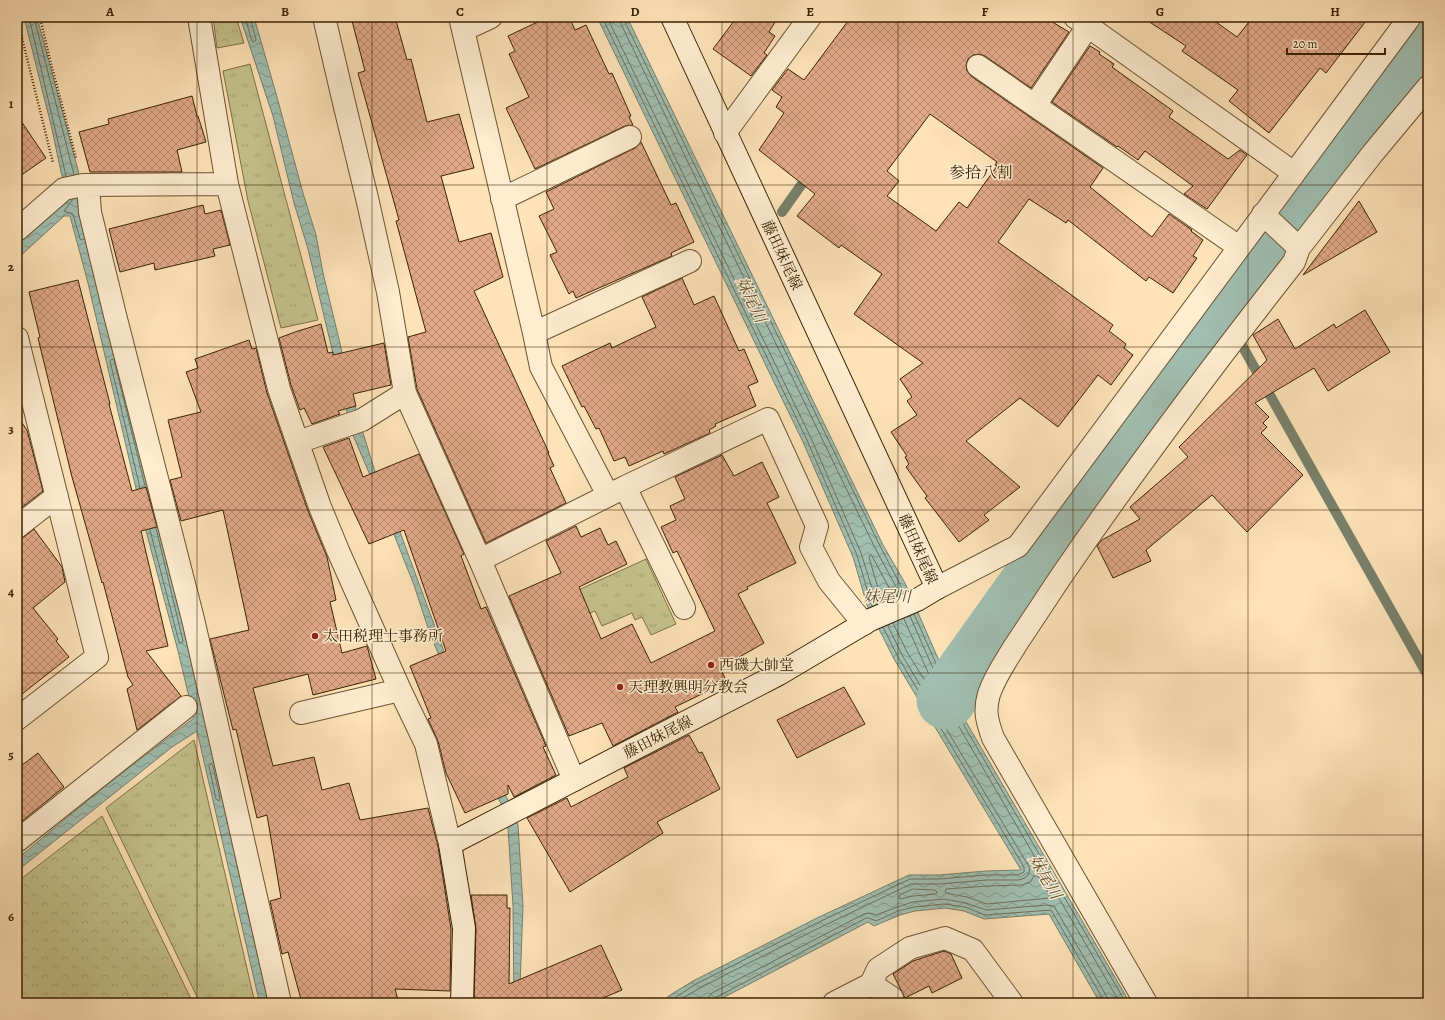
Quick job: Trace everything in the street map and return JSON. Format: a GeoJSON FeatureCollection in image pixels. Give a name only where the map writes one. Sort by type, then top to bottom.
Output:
{"type":"FeatureCollection","features":[{"type":"Feature","properties":{"kind":"street"},"geometry":{"type":"LineString","coordinates":[[199,17],[227,184],[279,389],[320,507],[336,547],[400,690],[426,744],[450,844],[464,928],[462,1003]]}},
{"type":"Feature","properties":{"kind":"street"},"geometry":{"type":"LineString","coordinates":[[324,17],[385,277],[405,393],[480,560],[574,780]]}},
{"type":"Feature","properties":{"kind":"street"},"geometry":{"type":"LineString","coordinates":[[491,17],[462,24],[541,367],[617,491],[684,608]]}},
{"type":"Feature","properties":{"kind":"street","name":"藤田妹尾線"},"geometry":{"type":"LineString","coordinates":[[450,844],[779,674],[867,622],[917,600],[938,588],[672,17]]}},
{"type":"Feature","properties":{"kind":"street"},"geometry":{"type":"LineString","coordinates":[[725,133],[810,17]]}},
{"type":"Feature","properties":{"kind":"street"},"geometry":{"type":"LineString","coordinates":[[938,588],[1018,546],[1239,247],[1269,220],[1294,173],[1401,20]]}},
{"type":"Feature","properties":{"kind":"street"},"geometry":{"type":"LineString","coordinates":[[1035,105],[1082,22],[1294,173]]}},
{"type":"Feature","properties":{"kind":"street"},"geometry":{"type":"LineString","coordinates":[[978,66],[1239,247]]}},
{"type":"Feature","properties":{"kind":"street"},"geometry":{"type":"LineString","coordinates":[[1146,1003],[993,738],[988,724],[986,709],[990,693],[998,673],[1084,543],[1237,335],[1294,262],[1297,246],[1428,87]]}},
{"type":"Feature","properties":{"kind":"street"},"geometry":{"type":"LineString","coordinates":[[502,199],[630,137]]}},
{"type":"Feature","properties":{"kind":"street"},"geometry":{"type":"LineString","coordinates":[[17,230],[75,187],[227,184]]}},
{"type":"Feature","properties":{"kind":"street"},"geometry":{"type":"LineString","coordinates":[[75,187],[90,212],[114,315],[193,619],[280,1003]]}},
{"type":"Feature","properties":{"kind":"street"},"geometry":{"type":"LineString","coordinates":[[1269,220],[1297,246]]}},
{"type":"Feature","properties":{"kind":"street"},"geometry":{"type":"LineString","coordinates":[[534,332],[690,261]]}},
{"type":"Feature","properties":{"kind":"street"},"geometry":{"type":"LineString","coordinates":[[17,719],[97,657],[18,348]]}},
{"type":"Feature","properties":{"kind":"street"},"geometry":{"type":"LineString","coordinates":[[298,442],[355,423],[405,393]]}},
{"type":"Feature","properties":{"kind":"street"},"geometry":{"type":"LineString","coordinates":[[480,560],[617,491],[768,419],[817,526],[811,547],[829,581],[867,622]]}},
{"type":"Feature","properties":{"kind":"street"},"geometry":{"type":"LineString","coordinates":[[17,527],[57,496]]}},
{"type":"Feature","properties":{"kind":"street"},"geometry":{"type":"LineString","coordinates":[[301,713],[400,690]]}},
{"type":"Feature","properties":{"kind":"street"},"geometry":{"type":"LineString","coordinates":[[17,841],[186,707]]}},
{"type":"Feature","properties":{"kind":"street"},"geometry":{"type":"LineString","coordinates":[[834,1003],[871,984],[878,970],[910,948],[945,938],[973,950],[1012,1003]]}},
{"type":"Feature","properties":{"kind":"street"},"geometry":{"type":"LineString","coordinates":[[871,984],[892,998],[893,1003]]}},
{"type":"Feature","properties":{"kind":"path"},"geometry":{"type":"LineString","coordinates":[[40,17],[75,187]]}},
{"type":"Feature","properties":{"kind":"path"},"geometry":{"type":"LineString","coordinates":[[17,18],[75,187]]}},
{"type":"Feature","properties":{"kind":"green space"},"geometry":{"type":"Polygon","coordinates":[[[213,17],[236,17],[244,43],[217,48],[213,17]]]}},
{"type":"Feature","properties":{"kind":"green space"},"geometry":{"type":"Polygon","coordinates":[[[250,64],[318,320],[281,328],[248,201],[223,71],[250,64]]]}},
{"type":"Feature","properties":{"kind":"green space"},"geometry":{"type":"Polygon","coordinates":[[[646,559],[676,624],[651,635],[642,617],[635,620],[632,613],[602,626],[595,611],[585,615],[574,592],[646,559]]]}},
{"type":"Feature","properties":{"kind":"green space"},"geometry":{"type":"Polygon","coordinates":[[[194,740],[255,1003],[200,1003],[106,808],[194,740]]]}},
{"type":"Feature","properties":{"kind":"green space"},"geometry":{"type":"Polygon","coordinates":[[[102,816],[193,1003],[24,1003],[17,993],[17,882],[102,816]]]}},
{"type":"Feature","properties":{"kind":"water"},"geometry":{"type":"Polygon","coordinates":[[[24,17],[37,17],[78,170],[89,244],[160,525],[272,1003],[260,1003],[197,731],[172,747],[17,871],[17,859],[105,786],[194,718],[145,527],[88,283],[70,216],[64,216],[17,259],[17,244],[69,198],[61,172],[52,129],[24,17]]]}},
{"type":"Feature","properties":{"kind":"water"},"geometry":{"type":"Polygon","coordinates":[[[240,17],[254,17],[316,235],[323,273],[356,410],[376,475],[400,532],[457,687],[490,767],[509,802],[518,825],[523,906],[520,985],[514,1003],[513,906],[508,828],[502,806],[472,742],[453,689],[430,634],[414,585],[352,433],[308,249],[294,203],[273,116],[240,17]]]}},
{"type":"Feature","properties":{"kind":"water","name":"妹尾川"},"geometry":{"type":"Polygon","coordinates":[[[597,17],[627,17],[883,545],[905,583],[965,720],[1130,1003],[1100,1003],[1049,914],[984,919],[964,911],[945,908],[915,911],[900,915],[874,926],[868,922],[713,1003],[660,1003],[693,981],[817,918],[909,875],[939,875],[1021,870],[894,659],[867,605],[853,557],[803,442],[597,17]]]}},
{"type":"Feature","properties":{"kind":"building"},"geometry":{"type":"Polygon","coordinates":[[[351,17],[395,17],[407,60],[411,59],[427,122],[459,114],[474,168],[441,176],[459,242],[491,233],[503,277],[474,291],[549,453],[554,466],[550,468],[566,503],[486,543],[417,389],[408,337],[426,332],[396,221],[399,220],[358,73],[365,71],[351,17]]]}},
{"type":"Feature","properties":{"kind":"building"},"geometry":{"type":"Polygon","coordinates":[[[548,17],[569,17],[575,30],[586,25],[609,74],[612,73],[631,116],[629,117],[633,125],[625,126],[535,169],[506,108],[529,97],[509,54],[515,51],[508,36],[548,17]]]}},
{"type":"Feature","properties":{"kind":"building"},"geometry":{"type":"Polygon","coordinates":[[[737,17],[778,17],[769,32],[775,36],[764,53],[767,55],[751,76],[713,49],[737,17]]]}},
{"type":"Feature","properties":{"kind":"building"},"geometry":{"type":"Polygon","coordinates":[[[851,17],[1044,17],[1069,32],[1031,88],[985,56],[979,54],[973,55],[968,59],[966,65],[967,71],[971,76],[1103,168],[1090,187],[1152,237],[1169,214],[1192,230],[1191,231],[1203,240],[1193,256],[1197,258],[1173,293],[1149,277],[1146,281],[1068,220],[1066,223],[1029,199],[998,242],[1113,325],[1109,331],[1126,344],[1124,348],[1133,355],[1111,385],[1098,375],[1058,427],[1020,398],[966,441],[1020,487],[984,515],[989,520],[959,542],[925,498],[927,496],[906,467],[909,464],[905,457],[907,456],[891,432],[917,415],[907,401],[912,397],[900,379],[923,363],[854,314],[882,274],[841,245],[839,248],[797,216],[815,194],[759,150],[784,113],[776,107],[782,97],[772,90],[788,69],[804,80],[851,17]],[[930,114],[887,171],[899,181],[887,196],[936,231],[959,202],[967,208],[997,166],[995,165],[997,162],[930,114]]]}},
{"type":"Feature","properties":{"kind":"building"},"geometry":{"type":"Polygon","coordinates":[[[1142,17],[1209,17],[1237,37],[1253,17],[1369,17],[1326,73],[1320,68],[1269,133],[1229,101],[1238,90],[1182,51],[1186,46],[1142,17]]]}},
{"type":"Feature","properties":{"kind":"building"},"geometry":{"type":"Polygon","coordinates":[[[1090,46],[1114,64],[1112,67],[1173,111],[1169,117],[1228,159],[1240,150],[1247,155],[1207,209],[1184,194],[1193,186],[1145,151],[1138,160],[1052,102],[1090,46]]]}},
{"type":"Feature","properties":{"kind":"building"},"geometry":{"type":"Polygon","coordinates":[[[192,96],[206,142],[177,150],[182,172],[90,172],[79,132],[109,124],[108,119],[192,96]]]}},
{"type":"Feature","properties":{"kind":"building"},"geometry":{"type":"Polygon","coordinates":[[[17,115],[46,158],[17,178],[17,115]]]}},
{"type":"Feature","properties":{"kind":"building"},"geometry":{"type":"Polygon","coordinates":[[[641,142],[671,205],[676,203],[694,242],[671,253],[672,256],[576,298],[573,291],[569,294],[550,255],[557,252],[539,216],[554,209],[546,192],[635,148],[641,142]]]}},
{"type":"Feature","properties":{"kind":"building"},"geometry":{"type":"Polygon","coordinates":[[[1359,201],[1377,232],[1303,275],[1359,201]]]}},
{"type":"Feature","properties":{"kind":"building"},"geometry":{"type":"Polygon","coordinates":[[[203,205],[205,214],[221,210],[230,245],[213,249],[215,256],[155,270],[154,263],[120,272],[109,229],[203,205]]]}},
{"type":"Feature","properties":{"kind":"building"},"geometry":{"type":"Polygon","coordinates":[[[682,278],[694,305],[714,296],[739,351],[744,349],[758,382],[748,386],[756,406],[715,424],[716,426],[709,430],[710,433],[664,454],[663,451],[629,466],[625,457],[614,461],[599,428],[596,429],[584,406],[582,407],[562,366],[610,343],[612,348],[656,327],[642,297],[682,278]]]}},
{"type":"Feature","properties":{"kind":"building"},"geometry":{"type":"Polygon","coordinates":[[[78,280],[132,491],[146,487],[157,527],[141,531],[168,646],[146,651],[181,696],[137,730],[127,689],[133,685],[128,677],[103,582],[102,583],[72,477],[38,338],[40,337],[29,292],[78,280]]]}},
{"type":"Feature","properties":{"kind":"building"},"geometry":{"type":"Polygon","coordinates":[[[1365,310],[1390,352],[1328,391],[1314,368],[1255,403],[1269,417],[1263,423],[1267,427],[1261,433],[1303,475],[1247,532],[1212,495],[1146,550],[1151,561],[1113,578],[1097,546],[1102,540],[1140,519],[1130,507],[1188,457],[1179,447],[1267,360],[1253,335],[1278,319],[1295,349],[1334,324],[1336,328],[1365,310]]]}},
{"type":"Feature","properties":{"kind":"building"},"geometry":{"type":"Polygon","coordinates":[[[321,324],[328,353],[333,352],[333,355],[384,343],[391,385],[353,394],[356,406],[338,411],[340,414],[312,424],[304,408],[300,410],[291,385],[279,338],[321,324]]]}},
{"type":"Feature","properties":{"kind":"building"},"geometry":{"type":"Polygon","coordinates":[[[249,340],[252,349],[256,348],[267,393],[308,511],[327,557],[336,600],[330,602],[342,653],[367,646],[376,679],[313,695],[308,674],[253,688],[273,766],[314,757],[322,790],[349,783],[360,820],[428,808],[438,846],[451,929],[450,991],[395,989],[399,1003],[302,1003],[288,952],[282,954],[270,901],[281,898],[267,815],[257,818],[236,729],[233,730],[210,639],[249,630],[223,510],[181,521],[170,480],[182,477],[168,420],[201,412],[186,372],[198,368],[195,359],[249,340]]]}},
{"type":"Feature","properties":{"kind":"building"},"geometry":{"type":"Polygon","coordinates":[[[17,416],[27,430],[43,491],[17,511],[17,416]]]}},
{"type":"Feature","properties":{"kind":"building"},"geometry":{"type":"Polygon","coordinates":[[[349,438],[363,477],[419,454],[464,554],[461,556],[481,609],[486,607],[546,746],[543,747],[556,775],[514,797],[508,785],[508,794],[465,813],[446,773],[438,741],[428,719],[431,718],[410,666],[446,651],[404,530],[369,544],[323,447],[349,438]]]}},
{"type":"Feature","properties":{"kind":"building"},"geometry":{"type":"Polygon","coordinates":[[[722,455],[734,476],[762,462],[779,497],[767,503],[796,563],[747,587],[748,589],[738,594],[764,643],[720,668],[725,678],[706,687],[708,691],[675,707],[678,712],[613,746],[602,723],[569,736],[509,596],[561,573],[546,541],[576,526],[581,537],[600,528],[608,545],[616,541],[627,564],[579,587],[601,639],[632,624],[651,663],[715,631],[677,551],[673,553],[661,527],[676,520],[670,506],[685,499],[675,477],[722,455]]]}},
{"type":"Feature","properties":{"kind":"building"},"geometry":{"type":"Polygon","coordinates":[[[34,529],[62,567],[65,582],[33,608],[58,639],[56,641],[69,657],[17,698],[17,539],[24,537],[34,529]]]}},
{"type":"Feature","properties":{"kind":"building"},"geometry":{"type":"Polygon","coordinates":[[[844,687],[865,724],[797,758],[777,720],[844,687]]]}},
{"type":"Feature","properties":{"kind":"building"},"geometry":{"type":"Polygon","coordinates":[[[689,735],[699,753],[702,752],[720,789],[657,822],[663,833],[570,892],[527,818],[567,798],[571,807],[628,777],[624,768],[689,735]]]}},
{"type":"Feature","properties":{"kind":"building"},"geometry":{"type":"Polygon","coordinates":[[[38,753],[64,787],[17,825],[17,769],[38,753]]]}},
{"type":"Feature","properties":{"kind":"building"},"geometry":{"type":"Polygon","coordinates":[[[471,895],[507,895],[507,908],[510,908],[509,984],[601,945],[622,990],[591,1003],[474,1003],[476,928],[471,895]]]}},
{"type":"Feature","properties":{"kind":"building"},"geometry":{"type":"Polygon","coordinates":[[[944,951],[951,954],[962,978],[932,993],[929,986],[905,998],[893,974],[913,961],[944,951]]]}},
{"type":"Feature","properties":{"kind":"waterway"},"geometry":{"type":"LineString","coordinates":[[946,700],[1078,515],[1325,183],[1428,48]]}},
{"type":"Feature","properties":{"kind":"waterway"},"geometry":{"type":"LineString","coordinates":[[782,212],[809,174]]}},
{"type":"Feature","properties":{"kind":"waterway"},"geometry":{"type":"LineString","coordinates":[[1226,317],[1428,676]]}},
{"type":"Feature","properties":{"kind":"place","name":"太田税理士事務所"},"geometry":{"type":"Point","coordinates":[315,636]}},
{"type":"Feature","properties":{"kind":"place","name":"西磯大帥堂"},"geometry":{"type":"Point","coordinates":[711,665]}},
{"type":"Feature","properties":{"kind":"place","name":"天理教興明分教会"},"geometry":{"type":"Point","coordinates":[620,687]}},
{"type":"Feature","properties":{"kind":"district","name":"参拾八割"},"geometry":{"type":"Point","coordinates":[981,173]}}]}
